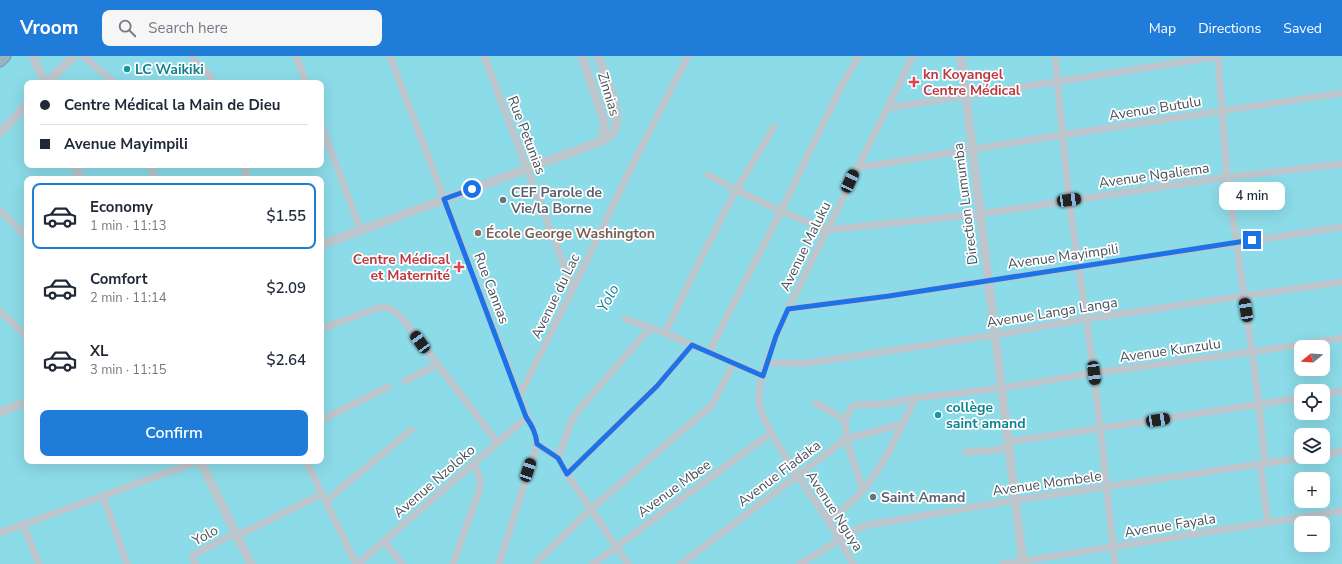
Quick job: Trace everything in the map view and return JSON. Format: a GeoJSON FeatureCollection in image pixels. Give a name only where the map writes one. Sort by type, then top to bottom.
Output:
{"type":"FeatureCollection","features":[{"type":"Feature","properties":{"kind":"highway"},"geometry":{"type":"LineString","coordinates":[[0,61],[5,56]]}},
{"type":"Feature","properties":{"kind":"street"},"geometry":{"type":"LineString","coordinates":[[33,56],[45,80]]}},
{"type":"Feature","properties":{"kind":"street"},"geometry":{"type":"LineString","coordinates":[[49,80],[74,56]]}},
{"type":"Feature","properties":{"kind":"street"},"geometry":{"type":"LineString","coordinates":[[84,56],[112,80]]}},
{"type":"Feature","properties":{"kind":"street"},"geometry":{"type":"LineString","coordinates":[[191,56],[209,74],[212,80]]}},
{"type":"Feature","properties":{"kind":"street"},"geometry":{"type":"LineString","coordinates":[[296,56],[305,80]]}},
{"type":"Feature","properties":{"kind":"street","name":"Rue Cannas"},"geometry":{"type":"LineString","coordinates":[[390,56],[526,417],[533,426],[537,444]]}},
{"type":"Feature","properties":{"kind":"street","name":"Rue Petunias"},"geometry":{"type":"LineString","coordinates":[[484,56],[526,169],[574,289]]}},
{"type":"Feature","properties":{"kind":"street","name":"Zinnias"},"geometry":{"type":"LineString","coordinates":[[582,56],[597,96],[604,121],[602,141]]}},
{"type":"Feature","properties":{"kind":"street"},"geometry":{"type":"LineString","coordinates":[[324,244],[602,141],[614,132],[617,122],[616,110],[611,91],[598,56]]}},
{"type":"Feature","properties":{"kind":"street","name":"Avenue du Lac"},"geometry":{"type":"LineString","coordinates":[[519,397],[574,289],[630,170],[688,56]]}},
{"type":"Feature","properties":{"kind":"street"},"geometry":{"type":"LineString","coordinates":[[709,352],[781,211],[842,85],[859,56]]}},
{"type":"Feature","properties":{"kind":"street","name":"Avenue Maluku"},"geometry":{"type":"LineString","coordinates":[[767,363],[776,336],[788,309],[856,168],[913,56]]}},
{"type":"Feature","properties":{"kind":"street","name":"Direction Lumumba"},"geometry":{"type":"LineString","coordinates":[[961,56],[967,95],[972,150],[1023,563]]}},
{"type":"Feature","properties":{"kind":"street"},"geometry":{"type":"LineString","coordinates":[[1054,56],[1069,200],[1094,373],[1115,564]]}},
{"type":"Feature","properties":{"kind":"street"},"geometry":{"type":"LineString","coordinates":[[1218,56],[1227,177],[1259,405],[1268,522]]}},
{"type":"Feature","properties":{"kind":"street"},"geometry":{"type":"LineString","coordinates":[[887,108],[1221,56]]}},
{"type":"Feature","properties":{"kind":"street"},"geometry":{"type":"LineString","coordinates":[[597,96],[611,91]]}},
{"type":"Feature","properties":{"kind":"street","name":"Avenue Butulu"},"geometry":{"type":"LineString","coordinates":[[856,168],[1062,135],[1342,94]]}},
{"type":"Feature","properties":{"kind":"street"},"geometry":{"type":"LineString","coordinates":[[0,133],[24,107]]}},
{"type":"Feature","properties":{"kind":"street"},"geometry":{"type":"LineString","coordinates":[[666,333],[698,264],[736,190],[774,127]]}},
{"type":"Feature","properties":{"kind":"street"},"geometry":{"type":"LineString","coordinates":[[324,132],[361,231]]}},
{"type":"Feature","properties":{"kind":"street","name":"Avenue Ngaliema"},"geometry":{"type":"LineString","coordinates":[[827,230],[980,214],[1227,177],[1342,164]]}},
{"type":"Feature","properties":{"kind":"street"},"geometry":{"type":"LineString","coordinates":[[708,175],[781,211],[827,230]]}},
{"type":"Feature","properties":{"kind":"street"},"geometry":{"type":"LineString","coordinates":[[0,210],[24,234]]}},
{"type":"Feature","properties":{"kind":"street","name":"Avenue Mayimpili"},"geometry":{"type":"LineString","coordinates":[[788,309],[889,296],[1342,227]]}},
{"type":"Feature","properties":{"kind":"street","name":"Avenue Langa Langa"},"geometry":{"type":"LineString","coordinates":[[767,363],[808,363],[995,335],[1086,319],[1342,282]]}},
{"type":"Feature","properties":{"kind":"street"},"geometry":{"type":"LineString","coordinates":[[324,328],[378,308],[388,307],[395,311],[402,318],[436,365],[497,442]]}},
{"type":"Feature","properties":{"kind":"street"},"geometry":{"type":"LineString","coordinates":[[0,311],[24,334]]}},
{"type":"Feature","properties":{"kind":"street"},"geometry":{"type":"LineString","coordinates":[[625,319],[666,333],[763,376]]}},
{"type":"Feature","properties":{"kind":"street"},"geometry":{"type":"LineString","coordinates":[[555,456],[577,412],[650,328]]}},
{"type":"Feature","properties":{"kind":"street","name":"Avenue Kunzulu"},"geometry":{"type":"LineString","coordinates":[[845,421],[851,408],[856,405],[886,404],[915,398],[1002,388],[1094,373],[1252,352],[1342,338]]}},
{"type":"Feature","properties":{"kind":"street"},"geometry":{"type":"LineString","coordinates":[[567,474],[657,386],[692,345]]}},
{"type":"Feature","properties":{"kind":"street"},"geometry":{"type":"LineString","coordinates":[[537,562],[591,509],[712,405],[734,363]]}},
{"type":"Feature","properties":{"kind":"street","name":"Avenue Nguya"},"geometry":{"type":"LineString","coordinates":[[767,363],[759,390],[758,402],[761,413],[771,433],[797,476],[828,520],[853,564]]}},
{"type":"Feature","properties":{"kind":"street"},"geometry":{"type":"LineString","coordinates":[[405,381],[436,365]]}},
{"type":"Feature","properties":{"kind":"street"},"geometry":{"type":"LineString","coordinates":[[324,419],[388,387]]}},
{"type":"Feature","properties":{"kind":"street"},"geometry":{"type":"LineString","coordinates":[[1330,393],[1342,392]]}},
{"type":"Feature","properties":{"kind":"street"},"geometry":{"type":"LineString","coordinates":[[828,520],[856,498],[863,490],[880,466],[903,424],[915,398]]}},
{"type":"Feature","properties":{"kind":"street"},"geometry":{"type":"LineString","coordinates":[[966,452],[997,450],[1009,444],[1294,399]]}},
{"type":"Feature","properties":{"kind":"street"},"geometry":{"type":"LineString","coordinates":[[0,412],[24,403]]}},
{"type":"Feature","properties":{"kind":"street"},"geometry":{"type":"LineString","coordinates":[[816,403],[845,421],[846,439],[863,490]]}},
{"type":"Feature","properties":{"kind":"street","name":"Avenue Nzoloko"},"geometry":{"type":"LineString","coordinates":[[357,564],[474,464],[526,417]]}},
{"type":"Feature","properties":{"kind":"street","name":"Avenue Fiadaka"},"geometry":{"type":"LineString","coordinates":[[682,564],[846,439],[903,424]]}},
{"type":"Feature","properties":{"kind":"street"},"geometry":{"type":"LineString","coordinates":[[236,534],[324,498],[411,430]]}},
{"type":"Feature","properties":{"kind":"street","name":"Avenue Mbee"},"geometry":{"type":"LineString","coordinates":[[593,564],[771,433]]}},
{"type":"Feature","properties":{"kind":"street"},"geometry":{"type":"LineString","coordinates":[[499,564],[537,444],[555,456],[628,564]]}},
{"type":"Feature","properties":{"kind":"street"},"geometry":{"type":"LineString","coordinates":[[1330,453],[1342,452]]}},
{"type":"Feature","properties":{"kind":"street","name":"Avenue Mombele"},"geometry":{"type":"LineString","coordinates":[[800,564],[858,528],[868,525],[1016,500],[1106,488],[1294,459]]}},
{"type":"Feature","properties":{"kind":"street"},"geometry":{"type":"LineString","coordinates":[[0,533],[192,464]]}},
{"type":"Feature","properties":{"kind":"street"},"geometry":{"type":"LineString","coordinates":[[201,464],[250,564]]}},
{"type":"Feature","properties":{"kind":"street"},"geometry":{"type":"LineString","coordinates":[[307,464],[357,564]]}},
{"type":"Feature","properties":{"kind":"street"},"geometry":{"type":"LineString","coordinates":[[453,564],[480,488],[480,479],[474,464]]}},
{"type":"Feature","properties":{"kind":"street"},"geometry":{"type":"LineString","coordinates":[[103,496],[127,564]]}},
{"type":"Feature","properties":{"kind":"street","name":"Avenue Fayala"},"geometry":{"type":"LineString","coordinates":[[1003,564],[1023,563],[1113,547],[1342,511]]}},
{"type":"Feature","properties":{"kind":"street"},"geometry":{"type":"LineString","coordinates":[[23,524],[39,564]]}},
{"type":"Feature","properties":{"kind":"street","name":"Yolo"},"geometry":{"type":"LineString","coordinates":[[195,564],[193,555],[236,534]]}},
{"type":"Feature","properties":{"kind":"street"},"geometry":{"type":"LineString","coordinates":[[384,541],[402,564]]}},
{"type":"Feature","properties":{"kind":"water"},"geometry":{"type":"Polygon","coordinates":[[[0,56],[1342,56],[1342,564],[0,564],[0,56]]]}},
{"type":"Feature","properties":{"kind":"place","name":"LC Waikiki"},"geometry":{"type":"Point","coordinates":[127,69]}},
{"type":"Feature","properties":{"kind":"place","name":"kn Koyangel Centre Médical"},"geometry":{"type":"Point","coordinates":[914,82]}},
{"type":"Feature","properties":{"kind":"place","name":"CEF Parole de Vie/la Borne"},"geometry":{"type":"Point","coordinates":[503,200]}},
{"type":"Feature","properties":{"kind":"place","name":"École George Washington"},"geometry":{"type":"Point","coordinates":[478,233]}},
{"type":"Feature","properties":{"kind":"place","name":"Centre Médical et Maternité"},"geometry":{"type":"Point","coordinates":[459,267]}},
{"type":"Feature","properties":{"kind":"place","name":"collège saint amand"},"geometry":{"type":"Point","coordinates":[938,415]}},
{"type":"Feature","properties":{"kind":"place","name":"Saint Amand"},"geometry":{"type":"Point","coordinates":[873,497]}},
{"type":"Feature","properties":{"kind":"route"},"geometry":{"type":"LineString","coordinates":[[472,189],[444,199],[526,417],[533,426],[537,444],[558,458],[567,474],[604,440],[657,386],[692,345],[763,376],[776,336],[788,309],[889,296],[1252,240]]}}]}
